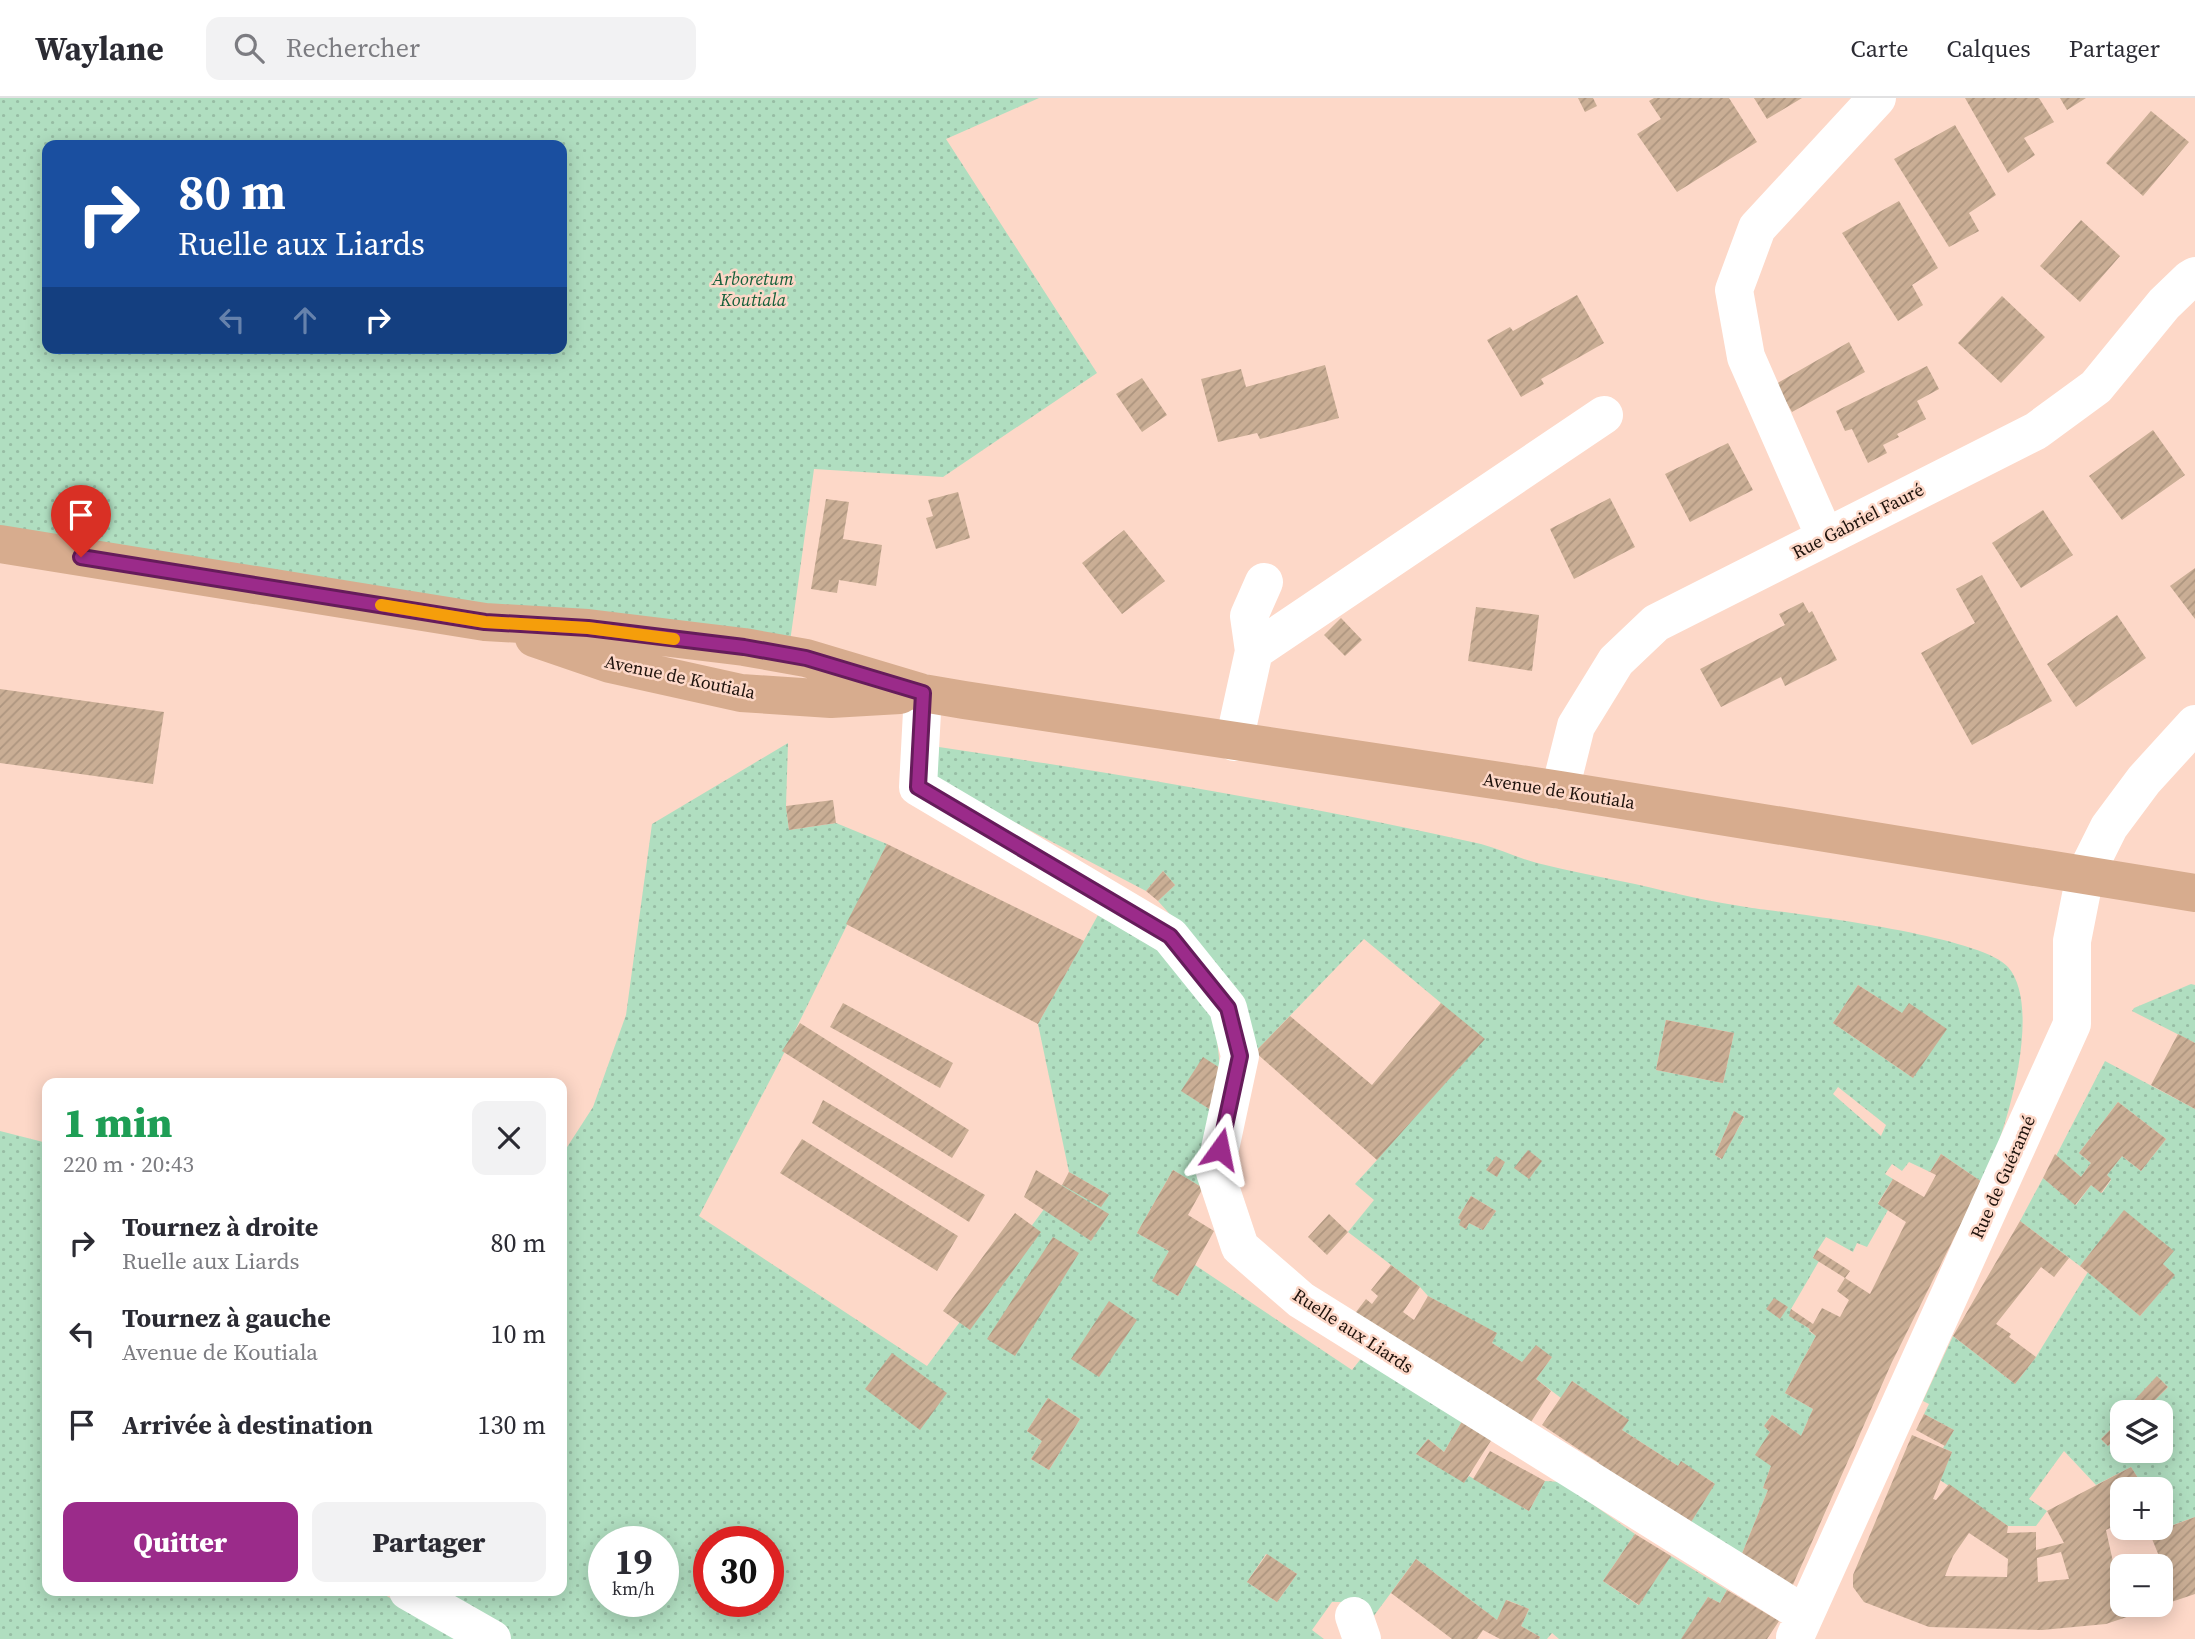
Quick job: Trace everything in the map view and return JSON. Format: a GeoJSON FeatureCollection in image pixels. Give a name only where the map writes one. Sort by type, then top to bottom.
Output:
{"type":"FeatureCollection","features":[{"type":"Feature","properties":{"kind":"main road","name":"Avenue de Koutiala"},"geometry":{"type":"LineString","coordinates":[[0,544],[485,622],[588,628],[744,647],[806,658],[923,693],[1560,790],[2195,893]]}},
{"type":"Feature","properties":{"kind":"street"},"geometry":{"type":"LineString","coordinates":[[1825,537],[1746,357],[1734,290],[1757,229],[1877,98]]}},
{"type":"Feature","properties":{"kind":"street","name":"Rue Gabriel Fauré"},"geometry":{"type":"LineString","coordinates":[[1560,790],[1576,726],[1616,662],[1656,623],[2036,431],[2096,387],[2164,304],[2195,276]]}},
{"type":"Feature","properties":{"kind":"street"},"geometry":{"type":"LineString","coordinates":[[1254,651],[1604,415]]}},
{"type":"Feature","properties":{"kind":"street"},"geometry":{"type":"LineString","coordinates":[[1234,742],[1254,651],[1249,617],[1264,582]]}},
{"type":"Feature","properties":{"kind":"street","name":"Ruelle aux Liards"},"geometry":{"type":"LineString","coordinates":[[923,693],[918,787],[1170,936],[1228,1008],[1240,1056],[1215,1172],[1240,1247],[1301,1300],[1799,1627]]}},
{"type":"Feature","properties":{"kind":"street","name":"Rue de Guéramé"},"geometry":{"type":"LineString","coordinates":[[1799,1627],[2072,1024],[2072,941],[2085,875],[2109,827],[2144,780],[2195,723]]}},
{"type":"Feature","properties":{"kind":"street"},"geometry":{"type":"LineString","coordinates":[[417,1596],[492,1639]]}},
{"type":"Feature","properties":{"kind":"green space","name":"Arboretum Koutiala"},"geometry":{"type":"Polygon","coordinates":[[[0,98],[1039,98],[946,139],[1097,373],[943,477],[814,469],[789,649],[0,539],[0,98]]]}},
{"type":"Feature","properties":{"kind":"green space"},"geometry":{"type":"Polygon","coordinates":[[[788,743],[786,806],[789,830],[836,823],[887,844],[780,1061],[699,1216],[927,1366],[1062,1185],[1109,1195],[1069,1172],[1038,1024],[1098,915],[1158,950],[1215,1019],[1220,1068],[1203,1058],[1182,1091],[1214,1112],[1203,1188],[1173,1170],[1137,1233],[1169,1251],[1153,1281],[1178,1296],[1195,1265],[1352,1370],[1363,1356],[1464,1418],[1444,1452],[1428,1439],[1416,1454],[1464,1482],[1469,1476],[1529,1511],[1545,1481],[1561,1482],[1635,1534],[1603,1581],[1638,1605],[1671,1556],[1727,1590],[1720,1603],[1708,1597],[1682,1639],[1559,1639],[1552,1633],[1547,1639],[1539,1639],[1540,1637],[1521,1626],[1529,1609],[1507,1600],[1497,1620],[1416,1559],[1373,1617],[1350,1602],[1332,1602],[1312,1630],[1324,1639],[0,1639],[0,1131],[42,1142],[42,1596],[387,1596],[397,1602],[399,1596],[567,1596],[567,1147],[593,1107],[626,1015],[652,824],[788,743]],[[1048,1398],[1027,1431],[1042,1441],[1031,1459],[1049,1470],[1080,1419],[1048,1398]],[[1266,1554],[1247,1582],[1277,1602],[1297,1574],[1266,1554]]]}},
{"type":"Feature","properties":{"kind":"green space"},"geometry":{"type":"Polygon","coordinates":[[[939,747],[1075,768],[1346,816],[1481,844],[1537,863],[1693,897],[1887,928],[1963,946],[1991,956],[2008,967],[2018,986],[2022,1012],[2022,1041],[2001,1136],[1982,1182],[1941,1154],[1930,1172],[1909,1162],[1902,1171],[1892,1164],[1885,1174],[1893,1179],[1878,1203],[1888,1210],[1867,1247],[1857,1243],[1853,1252],[1826,1237],[1813,1257],[1819,1261],[1791,1309],[1790,1316],[1816,1336],[1785,1393],[1813,1409],[1801,1436],[1772,1415],[1764,1426],[1770,1432],[1771,1466],[1763,1488],[1768,1490],[1739,1561],[1688,1527],[1714,1483],[1681,1462],[1678,1466],[1622,1430],[1628,1420],[1572,1381],[1561,1398],[1536,1379],[1552,1357],[1522,1362],[1492,1343],[1496,1333],[1428,1296],[1348,1232],[1374,1200],[1355,1184],[1377,1160],[1441,1003],[1364,939],[1255,1052],[1212,961],[1158,901],[1175,885],[1163,871],[1146,891],[945,786],[936,778],[939,747]],[[1858,985],[1833,1023],[1913,1078],[1902,1013],[1858,985]],[[1666,1020],[1656,1070],[1723,1083],[1734,1033],[1666,1020]],[[1838,1087],[1833,1094],[1881,1136],[1886,1125],[1838,1087]],[[1734,1111],[1715,1155],[1721,1159],[1744,1118],[1734,1111]],[[1471,1196],[1458,1218],[1461,1220],[1460,1225],[1466,1229],[1469,1223],[1483,1230],[1496,1211],[1471,1196]]]}},
{"type":"Feature","properties":{"kind":"green space"},"geometry":{"type":"Polygon","coordinates":[[[2191,984],[2195,985],[2195,1043],[2132,1011],[2134,1008],[2191,984]]]}},
{"type":"Feature","properties":{"kind":"green space"},"geometry":{"type":"Polygon","coordinates":[[[2105,1061],[2195,1109],[2195,1517],[2173,1525],[2173,1477],[2137,1477],[2131,1467],[2096,1485],[2064,1451],[2029,1499],[2047,1511],[2036,1526],[2008,1526],[1940,1480],[1952,1452],[1943,1448],[1954,1430],[1924,1414],[1929,1404],[1923,1401],[1953,1336],[2015,1384],[2036,1357],[2088,1272],[2140,1316],[2174,1275],[2124,1211],[2080,1266],[2020,1221],[2043,1178],[2076,1205],[2091,1185],[2102,1193],[2111,1180],[2107,1175],[2122,1156],[2141,1171],[2166,1139],[2118,1102],[2079,1153],[2091,1163],[2081,1177],[2056,1156],[2105,1061]]]}},
{"type":"Feature","properties":{"kind":"building"},"geometry":{"type":"Polygon","coordinates":[[[1578,98],[1593,98],[1597,106],[1585,112],[1578,98]]]}},
{"type":"Feature","properties":{"kind":"building"},"geometry":{"type":"Polygon","coordinates":[[[1654,98],[1729,98],[1757,142],[1677,192],[1637,134],[1661,119],[1649,101],[1654,98]]]}},
{"type":"Feature","properties":{"kind":"building"},"geometry":{"type":"Polygon","coordinates":[[[1754,98],[1802,98],[1767,119],[1754,98]]]}},
{"type":"Feature","properties":{"kind":"building"},"geometry":{"type":"Polygon","coordinates":[[[1965,98],[2039,98],[2054,122],[2024,138],[2035,155],[2008,173],[1965,98]]]}},
{"type":"Feature","properties":{"kind":"building"},"geometry":{"type":"Polygon","coordinates":[[[2060,98],[2086,98],[2067,110],[2060,98]]]}},
{"type":"Feature","properties":{"kind":"building"},"geometry":{"type":"Polygon","coordinates":[[[2151,111],[2189,142],[2143,196],[2106,163],[2151,111]]]}},
{"type":"Feature","properties":{"kind":"building"},"geometry":{"type":"Polygon","coordinates":[[[1955,125],[1996,195],[1969,213],[1979,231],[1949,247],[1894,159],[1955,125]]]}},
{"type":"Feature","properties":{"kind":"building"},"geometry":{"type":"Polygon","coordinates":[[[1899,201],[1938,268],[1912,285],[1923,305],[1898,321],[1842,233],[1899,201]]]}},
{"type":"Feature","properties":{"kind":"building"},"geometry":{"type":"Polygon","coordinates":[[[2081,220],[2120,256],[2080,302],[2040,266],[2081,220]]]}},
{"type":"Feature","properties":{"kind":"building"},"geometry":{"type":"Polygon","coordinates":[[[1577,295],[1604,343],[1541,379],[1544,384],[1521,397],[1487,340],[1510,327],[1513,331],[1577,295]]]}},
{"type":"Feature","properties":{"kind":"building"},"geometry":{"type":"Polygon","coordinates":[[[2002,296],[2045,337],[2001,383],[1958,343],[2002,296]]]}},
{"type":"Feature","properties":{"kind":"building"},"geometry":{"type":"Polygon","coordinates":[[[1849,342],[1865,372],[1792,412],[1776,384],[1849,342]]]}},
{"type":"Feature","properties":{"kind":"building"},"geometry":{"type":"Polygon","coordinates":[[[1325,365],[1339,418],[1260,439],[1257,433],[1218,442],[1201,379],[1241,369],[1246,387],[1325,365]]]}},
{"type":"Feature","properties":{"kind":"building"},"geometry":{"type":"Polygon","coordinates":[[[1927,366],[1939,389],[1917,401],[1926,419],[1897,434],[1899,437],[1883,445],[1887,453],[1868,463],[1852,429],[1845,431],[1836,411],[1927,366]]]}},
{"type":"Feature","properties":{"kind":"building"},"geometry":{"type":"Polygon","coordinates":[[[1142,378],[1167,415],[1142,432],[1116,394],[1142,378]]]}},
{"type":"Feature","properties":{"kind":"building"},"geometry":{"type":"Polygon","coordinates":[[[2153,430],[2185,475],[2122,520],[2089,476],[2153,430]]]}},
{"type":"Feature","properties":{"kind":"building"},"geometry":{"type":"Polygon","coordinates":[[[1728,443],[1753,490],[1690,522],[1665,474],[1728,443]]]}},
{"type":"Feature","properties":{"kind":"building"},"geometry":{"type":"Polygon","coordinates":[[[958,492],[970,538],[936,549],[926,518],[933,516],[928,500],[958,492]]]}},
{"type":"Feature","properties":{"kind":"building"},"geometry":{"type":"Polygon","coordinates":[[[1610,498],[1635,547],[1574,579],[1550,529],[1610,498]]]}},
{"type":"Feature","properties":{"kind":"building"},"geometry":{"type":"Polygon","coordinates":[[[826,499],[849,502],[843,539],[882,545],[876,586],[839,580],[837,593],[811,589],[826,499]]]}},
{"type":"Feature","properties":{"kind":"building"},"geometry":{"type":"Polygon","coordinates":[[[2043,510],[2073,555],[2021,588],[1992,543],[2043,510]]]}},
{"type":"Feature","properties":{"kind":"building"},"geometry":{"type":"Polygon","coordinates":[[[1124,530],[1165,581],[1122,614],[1082,563],[1124,530]]]}},
{"type":"Feature","properties":{"kind":"building"},"geometry":{"type":"Polygon","coordinates":[[[2195,568],[2195,619],[2170,586],[2195,568]]]}},
{"type":"Feature","properties":{"kind":"building"},"geometry":{"type":"Polygon","coordinates":[[[1982,575],[2052,701],[1972,745],[1921,653],[1975,623],[1956,589],[1982,575]]]}},
{"type":"Feature","properties":{"kind":"building"},"geometry":{"type":"Polygon","coordinates":[[[1803,602],[1809,613],[1812,611],[1837,660],[1785,686],[1781,677],[1721,707],[1700,669],[1785,625],[1779,614],[1803,602]]]}},
{"type":"Feature","properties":{"kind":"building"},"geometry":{"type":"Polygon","coordinates":[[[1476,607],[1539,615],[1532,671],[1468,661],[1476,607]]]}},
{"type":"Feature","properties":{"kind":"building"},"geometry":{"type":"Polygon","coordinates":[[[2117,615],[2146,658],[2076,707],[2047,664],[2117,615]]]}},
{"type":"Feature","properties":{"kind":"building"},"geometry":{"type":"Polygon","coordinates":[[[1341,618],[1362,640],[1345,656],[1324,635],[1341,618]]]}},
{"type":"Feature","properties":{"kind":"building"},"geometry":{"type":"Polygon","coordinates":[[[0,689],[164,712],[153,784],[0,763],[0,689]]]}},
{"type":"Feature","properties":{"kind":"building"},"geometry":{"type":"Polygon","coordinates":[[[833,800],[836,823],[789,830],[786,806],[833,800]]]}},
{"type":"Feature","properties":{"kind":"building"},"geometry":{"type":"Polygon","coordinates":[[[887,844],[1084,941],[1038,1024],[846,924],[887,844]]]}},
{"type":"Feature","properties":{"kind":"building"},"geometry":{"type":"Polygon","coordinates":[[[1163,871],[1175,885],[1158,901],[1146,891],[1163,871]]]}},
{"type":"Feature","properties":{"kind":"building"},"geometry":{"type":"Polygon","coordinates":[[[1858,985],[1902,1013],[1909,1003],[1947,1029],[1913,1078],[1833,1023],[1858,985]]]}},
{"type":"Feature","properties":{"kind":"building"},"geometry":{"type":"Polygon","coordinates":[[[843,1003],[953,1063],[940,1088],[830,1027],[843,1003]]]}},
{"type":"Feature","properties":{"kind":"building"},"geometry":{"type":"Polygon","coordinates":[[[1441,1003],[1485,1039],[1377,1160],[1255,1052],[1290,1016],[1372,1085],[1441,1003]]]}},
{"type":"Feature","properties":{"kind":"building"},"geometry":{"type":"Polygon","coordinates":[[[1666,1020],[1734,1033],[1723,1083],[1656,1070],[1666,1020]]]}},
{"type":"Feature","properties":{"kind":"building"},"geometry":{"type":"Polygon","coordinates":[[[800,1023],[969,1130],[952,1158],[782,1051],[800,1023]]]}},
{"type":"Feature","properties":{"kind":"building"},"geometry":{"type":"Polygon","coordinates":[[[2178,1034],[2195,1043],[2195,1109],[2151,1085],[2178,1034]]]}},
{"type":"Feature","properties":{"kind":"building"},"geometry":{"type":"Polygon","coordinates":[[[1203,1057],[1220,1068],[1214,1112],[1181,1091],[1203,1057]]]}},
{"type":"Feature","properties":{"kind":"building"},"geometry":{"type":"Polygon","coordinates":[[[823,1100],[985,1195],[969,1222],[812,1123],[823,1100]]]}},
{"type":"Feature","properties":{"kind":"building"},"geometry":{"type":"Polygon","coordinates":[[[2118,1102],[2166,1139],[2141,1171],[2122,1156],[2107,1175],[2111,1179],[2101,1193],[2091,1185],[2075,1205],[2043,1178],[2055,1154],[2081,1177],[2091,1163],[2079,1153],[2118,1102]]]}},
{"type":"Feature","properties":{"kind":"building"},"geometry":{"type":"Polygon","coordinates":[[[1734,1111],[1744,1117],[1722,1159],[1715,1155],[1734,1111]]]}},
{"type":"Feature","properties":{"kind":"building"},"geometry":{"type":"Polygon","coordinates":[[[802,1139],[958,1236],[937,1271],[780,1173],[802,1139]]]}},
{"type":"Feature","properties":{"kind":"building"},"geometry":{"type":"Polygon","coordinates":[[[1528,1150],[1542,1161],[1529,1179],[1514,1168],[1528,1150]]]}},
{"type":"Feature","properties":{"kind":"building"},"geometry":{"type":"Polygon","coordinates":[[[1941,1154],[1982,1182],[1892,1362],[1791,1589],[1739,1561],[1768,1490],[1763,1488],[1771,1466],[1755,1455],[1770,1432],[1764,1426],[1772,1415],[1801,1436],[1813,1409],[1785,1393],[1816,1336],[1789,1316],[1791,1309],[1813,1324],[1822,1308],[1840,1317],[1849,1300],[1837,1291],[1845,1278],[1870,1294],[1906,1222],[1878,1204],[1893,1179],[1924,1197],[1936,1175],[1930,1172],[1941,1154]]]}},
{"type":"Feature","properties":{"kind":"building"},"geometry":{"type":"Polygon","coordinates":[[[1496,1156],[1505,1162],[1497,1177],[1486,1170],[1496,1156]]]}},
{"type":"Feature","properties":{"kind":"building"},"geometry":{"type":"Polygon","coordinates":[[[1036,1170],[1109,1214],[1091,1241],[1024,1197],[1036,1170]]]}},
{"type":"Feature","properties":{"kind":"building"},"geometry":{"type":"Polygon","coordinates":[[[1173,1170],[1203,1188],[1188,1215],[1214,1231],[1178,1296],[1152,1281],[1169,1251],[1137,1233],[1173,1170]]]}},
{"type":"Feature","properties":{"kind":"building"},"geometry":{"type":"Polygon","coordinates":[[[1069,1172],[1109,1195],[1101,1207],[1062,1185],[1069,1172]]]}},
{"type":"Feature","properties":{"kind":"building"},"geometry":{"type":"Polygon","coordinates":[[[1471,1196],[1496,1211],[1483,1230],[1469,1223],[1466,1229],[1459,1225],[1461,1220],[1458,1218],[1471,1196]]]}},
{"type":"Feature","properties":{"kind":"building"},"geometry":{"type":"Polygon","coordinates":[[[2124,1210],[2174,1251],[2163,1264],[2175,1275],[2140,1316],[2080,1266],[2124,1210]]]}},
{"type":"Feature","properties":{"kind":"building"},"geometry":{"type":"Polygon","coordinates":[[[1015,1213],[1041,1232],[970,1330],[943,1311],[1015,1213]]]}},
{"type":"Feature","properties":{"kind":"building"},"geometry":{"type":"Polygon","coordinates":[[[1329,1214],[1348,1232],[1327,1255],[1308,1237],[1329,1214]]]}},
{"type":"Feature","properties":{"kind":"building"},"geometry":{"type":"Polygon","coordinates":[[[2020,1221],[2069,1258],[2054,1277],[2041,1267],[1996,1324],[2036,1357],[2015,1384],[1953,1336],[2020,1221]]]}},
{"type":"Feature","properties":{"kind":"building"},"geometry":{"type":"Polygon","coordinates":[[[1053,1237],[1079,1253],[1015,1356],[987,1339],[1053,1237]]]}},
{"type":"Feature","properties":{"kind":"building"},"geometry":{"type":"Polygon","coordinates":[[[1817,1250],[1850,1271],[1845,1278],[1813,1258],[1817,1250]]]}},
{"type":"Feature","properties":{"kind":"building"},"geometry":{"type":"Polygon","coordinates":[[[1391,1265],[1420,1287],[1403,1312],[1414,1320],[1428,1296],[1497,1333],[1492,1343],[1522,1362],[1536,1345],[1552,1357],[1536,1379],[1551,1391],[1531,1422],[1353,1316],[1366,1299],[1372,1304],[1378,1296],[1371,1290],[1391,1265]]]}},
{"type":"Feature","properties":{"kind":"building"},"geometry":{"type":"Polygon","coordinates":[[[1774,1298],[1788,1307],[1780,1319],[1766,1309],[1774,1298]]]}},
{"type":"Feature","properties":{"kind":"building"},"geometry":{"type":"Polygon","coordinates":[[[1109,1301],[1137,1320],[1099,1377],[1071,1359],[1109,1301]]]}},
{"type":"Feature","properties":{"kind":"building"},"geometry":{"type":"Polygon","coordinates":[[[892,1353],[947,1393],[920,1430],[865,1389],[892,1353]]]}},
{"type":"Feature","properties":{"kind":"building"},"geometry":{"type":"Polygon","coordinates":[[[2157,1376],[2168,1387],[2155,1400],[2134,1400],[2157,1376]]]}},
{"type":"Feature","properties":{"kind":"building"},"geometry":{"type":"Polygon","coordinates":[[[1572,1381],[1629,1420],[1622,1430],[1678,1466],[1681,1461],[1715,1484],[1688,1527],[1596,1467],[1599,1463],[1542,1425],[1572,1381]]]}},
{"type":"Feature","properties":{"kind":"building"},"geometry":{"type":"Polygon","coordinates":[[[1048,1398],[1080,1419],[1049,1470],[1031,1459],[1042,1441],[1027,1431],[1048,1398]]]}},
{"type":"Feature","properties":{"kind":"building"},"geometry":{"type":"Polygon","coordinates":[[[1924,1414],[1954,1430],[1945,1446],[1916,1430],[1924,1414]]]}},
{"type":"Feature","properties":{"kind":"building"},"geometry":{"type":"Polygon","coordinates":[[[1464,1418],[1494,1436],[1464,1483],[1416,1454],[1428,1439],[1444,1452],[1464,1418]]]}},
{"type":"Feature","properties":{"kind":"building"},"geometry":{"type":"Polygon","coordinates":[[[2110,1430],[2108,1446],[2101,1439],[2110,1430]]]}},
{"type":"Feature","properties":{"kind":"building"},"geometry":{"type":"Polygon","coordinates":[[[1912,1435],[1952,1452],[1933,1499],[1936,1500],[1949,1484],[2008,1526],[2007,1533],[2036,1532],[2036,1550],[2064,1543],[2047,1511],[2110,1478],[2110,1528],[2106,1530],[2111,1554],[2110,1617],[2127,1617],[2106,1624],[2042,1630],[1929,1627],[1864,1602],[1853,1587],[1853,1575],[1912,1435]],[[1969,1533],[1953,1556],[1945,1576],[2007,1577],[2008,1559],[1969,1533]],[[2061,1552],[2037,1558],[2038,1582],[2069,1579],[2061,1552]]]}},
{"type":"Feature","properties":{"kind":"building"},"geometry":{"type":"Polygon","coordinates":[[[1490,1451],[1545,1481],[1529,1511],[1473,1479],[1490,1451]]]}},
{"type":"Feature","properties":{"kind":"building"},"geometry":{"type":"Polygon","coordinates":[[[2131,1467],[2137,1477],[2112,1477],[2131,1467]]]}},
{"type":"Feature","properties":{"kind":"building"},"geometry":{"type":"Polygon","coordinates":[[[2195,1517],[2195,1594],[2173,1601],[2173,1554],[2158,1554],[2152,1540],[2173,1540],[2173,1525],[2195,1517]]]}},
{"type":"Feature","properties":{"kind":"building"},"geometry":{"type":"Polygon","coordinates":[[[1635,1534],[1671,1556],[1639,1605],[1603,1581],[1635,1534]]]}},
{"type":"Feature","properties":{"kind":"building"},"geometry":{"type":"Polygon","coordinates":[[[1267,1554],[1297,1574],[1277,1602],[1247,1582],[1267,1554]]]}},
{"type":"Feature","properties":{"kind":"building"},"geometry":{"type":"Polygon","coordinates":[[[1416,1559],[1497,1620],[1506,1600],[1529,1609],[1521,1626],[1540,1637],[1539,1639],[1500,1639],[1483,1630],[1477,1639],[1452,1639],[1391,1593],[1416,1559]]]}},
{"type":"Feature","properties":{"kind":"building"},"geometry":{"type":"Polygon","coordinates":[[[1727,1590],[1779,1621],[1767,1639],[1681,1639],[1708,1597],[1720,1603],[1727,1590]]]}},
{"type":"Feature","properties":{"kind":"slow traffic"},"geometry":{"type":"LineString","coordinates":[[381,605],[485,622],[588,628],[674,639]]}},
{"type":"Feature","properties":{"kind":"route"},"geometry":{"type":"LineString","coordinates":[[81,557],[485,622],[588,628],[744,647],[806,658],[923,693],[918,787],[1170,936],[1228,1008],[1240,1056],[1220,1149]]}}]}
